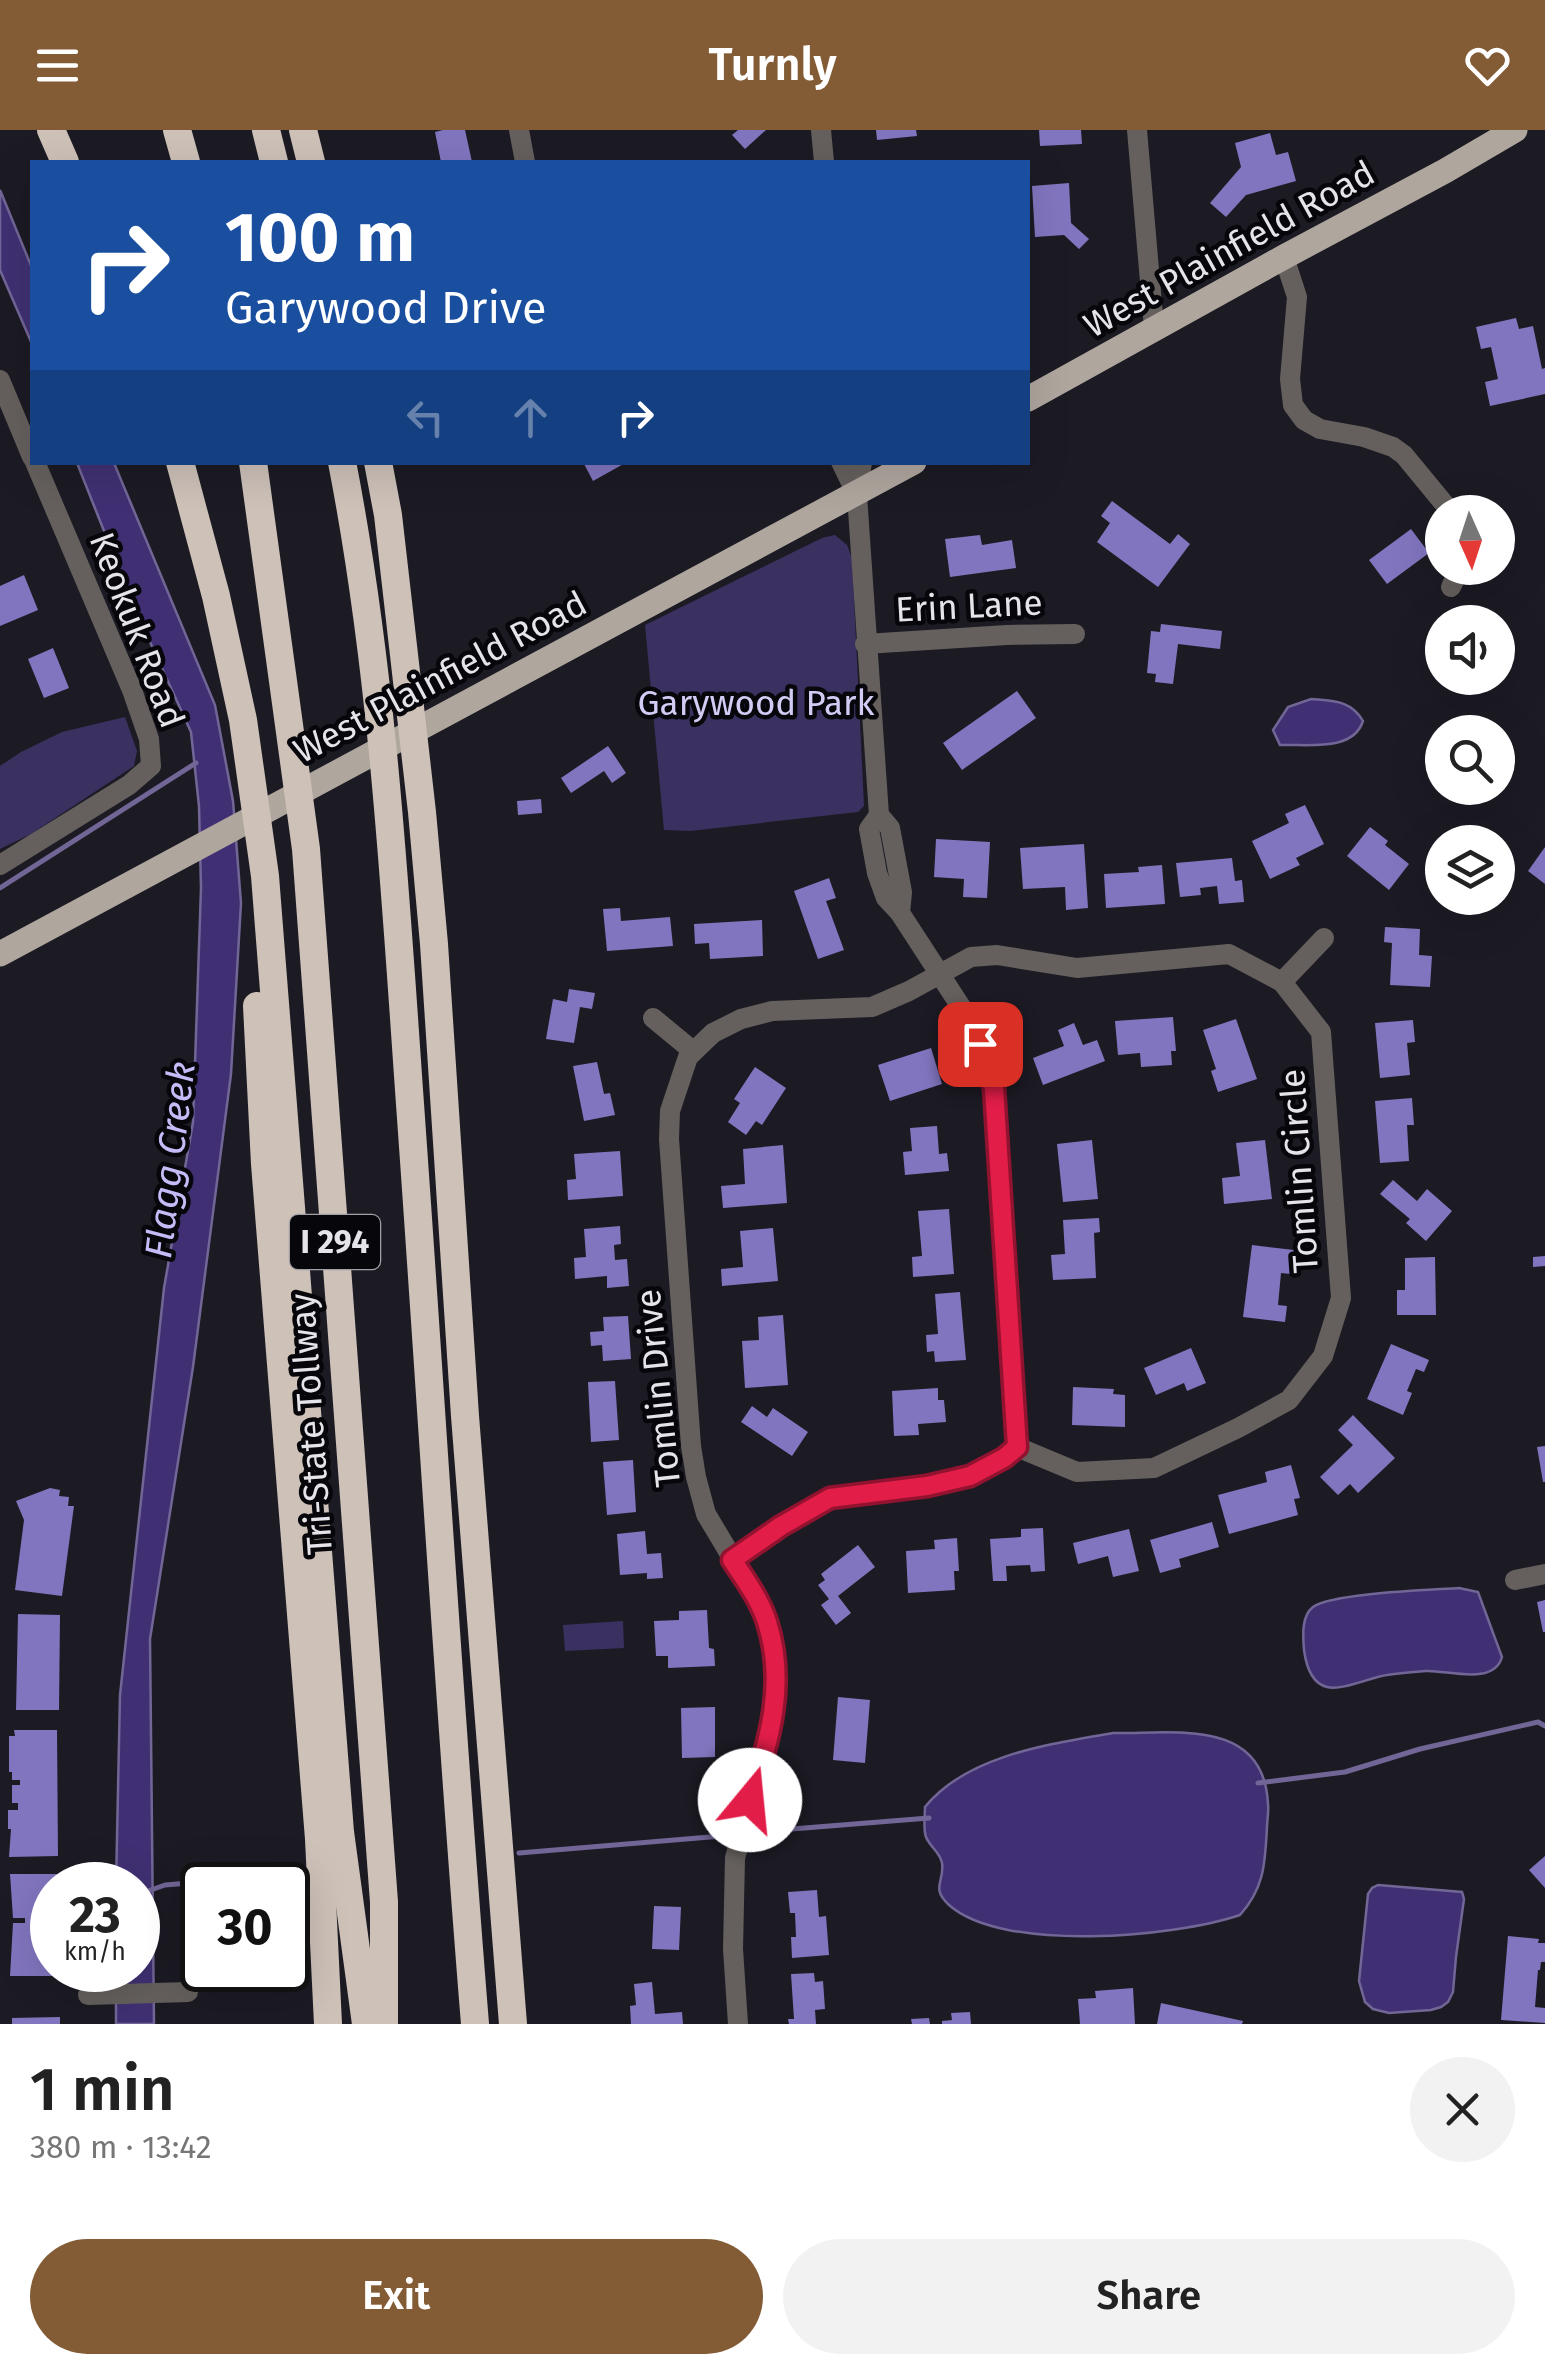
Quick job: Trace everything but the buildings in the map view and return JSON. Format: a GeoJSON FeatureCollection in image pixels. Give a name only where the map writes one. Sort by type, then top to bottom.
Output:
{"type":"FeatureCollection","features":[{"type":"Feature","properties":{"kind":"highway"},"geometry":{"type":"LineString","coordinates":[[51,130],[64,160]]}},
{"type":"Feature","properties":{"kind":"highway"},"geometry":{"type":"LineString","coordinates":[[71,130],[79,160]]}},
{"type":"Feature","properties":{"kind":"highway"},"geometry":{"type":"LineString","coordinates":[[177,130],[185,160]]}},
{"type":"Feature","properties":{"kind":"highway"},"geometry":{"type":"LineString","coordinates":[[266,130],[274,160]]}},
{"type":"Feature","properties":{"kind":"highway"},"geometry":{"type":"LineString","coordinates":[[304,130],[311,160]]}},
{"type":"Feature","properties":{"kind":"highway"},"geometry":{"type":"LineString","coordinates":[[181,465],[216,596],[243,720],[265,876],[340,1832],[366,2024]]}},
{"type":"Feature","properties":{"kind":"highway","name":"Tri-State Tollway"},"geometry":{"type":"LineString","coordinates":[[252,465],[306,849],[384,1902],[384,2024]]}},
{"type":"Feature","properties":{"kind":"highway","name":"I 294"},"geometry":{"type":"LineString","coordinates":[[343,465],[359,548],[399,942],[474,2024]]}},
{"type":"Feature","properties":{"kind":"highway"},"geometry":{"type":"LineString","coordinates":[[379,465],[388,515],[434,944],[513,2024]]}},
{"type":"Feature","properties":{"kind":"highway"},"geometry":{"type":"LineString","coordinates":[[265,876],[252,922],[265,1164],[319,1839],[328,2024]]}},
{"type":"Feature","properties":{"kind":"main road","name":"West Plainfield Road"},"geometry":{"type":"LineString","coordinates":[[1030,398],[1516,130]]}},
{"type":"Feature","properties":{"kind":"main road","name":"West Plainfield Road"},"geometry":{"type":"LineString","coordinates":[[0,954],[909,465]]}},
{"type":"Feature","properties":{"kind":"street"},"geometry":{"type":"LineString","coordinates":[[519,130],[525,160]]}},
{"type":"Feature","properties":{"kind":"street"},"geometry":{"type":"LineString","coordinates":[[821,130],[824,160]]}},
{"type":"Feature","properties":{"kind":"street"},"geometry":{"type":"LineString","coordinates":[[1137,130],[1154,328]]}},
{"type":"Feature","properties":{"kind":"street"},"geometry":{"type":"LineString","coordinates":[[1284,257],[1297,297],[1290,379],[1294,405],[1304,420],[1320,429],[1393,447],[1437,495]]}},
{"type":"Feature","properties":{"kind":"street","name":"Keokuk Road"},"geometry":{"type":"LineString","coordinates":[[0,380],[30,451]]}},
{"type":"Feature","properties":{"kind":"street","name":"Keokuk Road"},"geometry":{"type":"LineString","coordinates":[[0,865],[129,785],[151,766],[149,738],[132,690],[36,465]]}},
{"type":"Feature","properties":{"kind":"street"},"geometry":{"type":"LineString","coordinates":[[843,465],[856,495]]}},
{"type":"Feature","properties":{"kind":"street"},"geometry":{"type":"LineString","coordinates":[[732,1560],[830,1498],[970,1476],[1010,1453],[994,1088],[980,1044],[962,1010],[900,913],[902,892],[890,828],[878,815],[856,495],[861,465]]}},
{"type":"Feature","properties":{"kind":"street","name":"Erin Lane"},"geometry":{"type":"LineString","coordinates":[[866,644],[1075,634]]}},
{"type":"Feature","properties":{"kind":"street"},"geometry":{"type":"LineString","coordinates":[[1282,982],[1324,938]]}},
{"type":"Feature","properties":{"kind":"street","name":"Tomlin Circle"},"geometry":{"type":"LineString","coordinates":[[938,974],[971,957],[997,955],[1077,968],[1229,954],[1282,982],[1321,1032],[1341,1298],[1323,1356],[1290,1400],[1154,1468],[1077,1472],[1010,1453]]}},
{"type":"Feature","properties":{"kind":"street"},"geometry":{"type":"LineString","coordinates":[[653,1018],[694,1051],[713,1033],[741,1019],[772,1010],[872,1007],[909,992],[938,974]]}},
{"type":"Feature","properties":{"kind":"street","name":"Tomlin Drive"},"geometry":{"type":"LineString","coordinates":[[694,1051],[688,1056],[677,1084],[668,1138],[691,1446],[706,1514],[766,1620],[774,1654],[777,1698],[735,1858],[732,1949],[738,2024]]}},
{"type":"Feature","properties":{"kind":"street"},"geometry":{"type":"LineString","coordinates":[[1515,1580],[1545,1574]]}},
{"type":"Feature","properties":{"kind":"street"},"geometry":{"type":"LineString","coordinates":[[94,1995],[182,1993]]}},
{"type":"Feature","properties":{"kind":"green space","name":"Garywood Park"},"geometry":{"type":"Polygon","coordinates":[[[835,535],[847,545],[852,558],[864,806],[858,812],[690,831],[664,830],[645,625],[835,535]]]}},
{"type":"Feature","properties":{"kind":"green space"},"geometry":{"type":"Polygon","coordinates":[[[125,717],[137,751],[134,766],[31,834],[0,849],[0,766],[62,732],[125,717]]]}},
{"type":"Feature","properties":{"kind":"green space"},"geometry":{"type":"Polygon","coordinates":[[[623,1621],[624,1648],[565,1651],[563,1625],[623,1621]]]}},
{"type":"Feature","properties":{"kind":"shaded area"},"geometry":{"type":"Polygon","coordinates":[[[0,190],[30,263],[30,339],[0,270],[0,190]]]}},
{"type":"Feature","properties":{"kind":"shaded area"},"geometry":{"type":"Polygon","coordinates":[[[78,465],[115,465],[215,705],[233,801],[241,903],[231,1074],[193,1367],[150,1639],[152,1862],[116,1862],[120,1695],[164,1288],[193,1122],[201,888],[199,806],[191,732],[135,609],[78,465]]]}},
{"type":"Feature","properties":{"kind":"shaded area"},"geometry":{"type":"Polygon","coordinates":[[[1311,699],[1341,703],[1353,709],[1363,721],[1358,731],[1340,742],[1280,745],[1273,730],[1288,707],[1311,699]]]}},
{"type":"Feature","properties":{"kind":"shaded area"},"geometry":{"type":"Polygon","coordinates":[[[1459,1588],[1478,1592],[1502,1657],[1490,1671],[1402,1673],[1333,1688],[1317,1682],[1310,1673],[1303,1633],[1306,1616],[1313,1607],[1360,1595],[1459,1588]]]}},
{"type":"Feature","properties":{"kind":"shaded area"},"geometry":{"type":"Polygon","coordinates":[[[1113,1733],[1212,1736],[1251,1756],[1263,1776],[1268,1813],[1262,1874],[1240,1915],[1134,1934],[1048,1935],[1008,1930],[974,1920],[949,1905],[939,1889],[941,1859],[925,1834],[925,1807],[943,1789],[986,1764],[1037,1748],[1113,1733]]]}},
{"type":"Feature","properties":{"kind":"shaded area"},"geometry":{"type":"Polygon","coordinates":[[[1378,1885],[1462,1892],[1453,1992],[1441,2007],[1389,2013],[1373,2009],[1365,2002],[1359,1981],[1368,1894],[1378,1885]]]}},
{"type":"Feature","properties":{"kind":"shaded area"},"geometry":{"type":"Polygon","coordinates":[[[116,1992],[154,1992],[154,2024],[116,2024],[116,1992]]]}},
{"type":"Feature","properties":{"kind":"waterway"},"geometry":{"type":"LineString","coordinates":[[0,888],[196,763]]}},
{"type":"Feature","properties":{"kind":"waterway"},"geometry":{"type":"LineString","coordinates":[[1258,1783],[1345,1772],[1420,1749],[1538,1722],[1545,1726]]}},
{"type":"Feature","properties":{"kind":"waterway"},"geometry":{"type":"LineString","coordinates":[[767,1831],[929,1818]]}},
{"type":"Feature","properties":{"kind":"waterway"},"geometry":{"type":"LineString","coordinates":[[519,1853],[722,1836]]}},
{"type":"Feature","properties":{"kind":"waterway"},"geometry":{"type":"LineString","coordinates":[[160,1887],[180,1884]]}},
{"type":"Feature","properties":{"kind":"route"},"geometry":{"type":"LineString","coordinates":[[750,1800],[777,1698],[774,1654],[766,1620],[732,1560],[830,1498],[927,1486],[970,1476],[1017,1447],[994,1088],[980,1044]]}},
{"type":"Feature","properties":{"kind":"water label","name":"Flagg Creek"},"geometry":{"type":"Point","coordinates":[170,1160]}}]}
